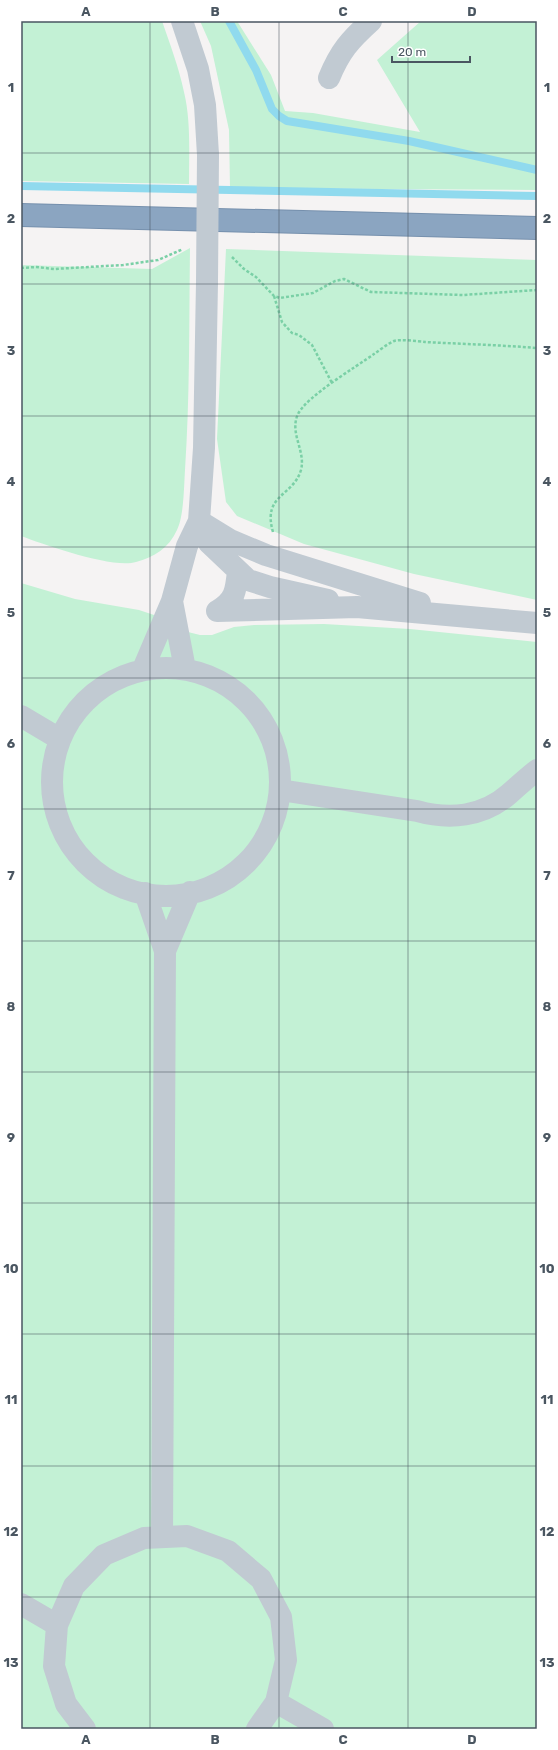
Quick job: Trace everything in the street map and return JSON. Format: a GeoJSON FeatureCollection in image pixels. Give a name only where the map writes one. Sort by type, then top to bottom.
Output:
{"type":"FeatureCollection","features":[{"type":"Feature","properties":{"kind":"highway"},"geometry":{"type":"LineString","coordinates":[[21,215],[537,228]]}},
{"type":"Feature","properties":{"kind":"street"},"geometry":{"type":"LineString","coordinates":[[143,669],[172,601],[187,546],[199,521],[204,448],[208,155],[205,105],[198,69],[182,21]]}},
{"type":"Feature","properties":{"kind":"street"},"geometry":{"type":"LineString","coordinates":[[329,78],[345,47],[371,21]]}},
{"type":"Feature","properties":{"kind":"street"},"geometry":{"type":"LineString","coordinates":[[199,521],[208,543],[248,580],[270,587],[357,607]]}},
{"type":"Feature","properties":{"kind":"street"},"geometry":{"type":"LineString","coordinates":[[199,521],[230,540],[266,555],[454,614]]}},
{"type":"Feature","properties":{"kind":"street"},"geometry":{"type":"LineString","coordinates":[[238,571],[236,590],[232,599],[217,611],[357,607],[454,614],[537,623]]}},
{"type":"Feature","properties":{"kind":"street"},"geometry":{"type":"LineString","coordinates":[[172,601],[185,668]]}},
{"type":"Feature","properties":{"kind":"street"},"geometry":{"type":"LineString","coordinates":[[185,668],[224,683],[256,711],[276,749],[280,790],[270,832],[245,866],[209,888],[168,897],[126,890],[90,868],[64,834],[52,794],[58,738],[73,714],[104,685],[143,669],[185,668]]}},
{"type":"Feature","properties":{"kind":"street"},"geometry":{"type":"LineString","coordinates":[[21,716],[58,738]]}},
{"type":"Feature","properties":{"kind":"street"},"geometry":{"type":"LineString","coordinates":[[280,790],[434,816],[451,817],[468,815],[484,810],[509,794],[537,770]]}},
{"type":"Feature","properties":{"kind":"street"},"geometry":{"type":"LineString","coordinates":[[165,951],[190,892]]}},
{"type":"Feature","properties":{"kind":"street"},"geometry":{"type":"LineString","coordinates":[[145,893],[165,951],[162,1537]]}},
{"type":"Feature","properties":{"kind":"street"},"geometry":{"type":"LineString","coordinates":[[85,1729],[66,1704],[54,1666],[56,1625],[74,1586],[104,1555],[144,1538],[187,1536],[228,1551],[261,1579],[281,1617],[286,1660],[276,1702],[257,1729]]}},
{"type":"Feature","properties":{"kind":"street"},"geometry":{"type":"LineString","coordinates":[[21,1604],[56,1625]]}},
{"type":"Feature","properties":{"kind":"street"},"geometry":{"type":"LineString","coordinates":[[276,1702],[323,1729]]}},
{"type":"Feature","properties":{"kind":"path"},"geometry":{"type":"LineString","coordinates":[[21,268],[36,267],[54,269],[123,265],[158,260],[185,248]]}},
{"type":"Feature","properties":{"kind":"path"},"geometry":{"type":"LineString","coordinates":[[227,252],[244,269],[256,277],[274,296],[282,322],[292,333],[299,335],[312,345],[332,383]]}},
{"type":"Feature","properties":{"kind":"path"},"geometry":{"type":"LineString","coordinates":[[274,296],[280,298],[313,293],[336,281],[344,279],[370,292],[463,295],[537,290]]}},
{"type":"Feature","properties":{"kind":"path"},"geometry":{"type":"LineString","coordinates":[[274,534],[270,522],[271,511],[274,503],[301,472],[303,461],[295,423],[298,414],[304,405],[332,383],[395,340],[537,348]]}},
{"type":"Feature","properties":{"kind":"green space"},"geometry":{"type":"Polygon","coordinates":[[[21,21],[162,21],[177,65],[188,114],[189,184],[21,181],[21,21]]]}},
{"type":"Feature","properties":{"kind":"green space"},"geometry":{"type":"Polygon","coordinates":[[[200,21],[237,21],[271,75],[285,111],[313,113],[420,132],[377,60],[421,21],[537,21],[537,190],[230,188],[229,130],[211,46],[200,21]]]}},
{"type":"Feature","properties":{"kind":"green space"},"geometry":{"type":"Polygon","coordinates":[[[190,248],[187,442],[181,517],[174,536],[165,547],[155,554],[136,562],[125,563],[112,562],[79,555],[21,536],[21,265],[152,269],[190,248]]]}},
{"type":"Feature","properties":{"kind":"green space"},"geometry":{"type":"Polygon","coordinates":[[[226,249],[537,260],[537,600],[414,574],[304,544],[237,516],[226,502],[217,439],[226,249]]]}},
{"type":"Feature","properties":{"kind":"green space"},"geometry":{"type":"Polygon","coordinates":[[[21,583],[75,599],[139,610],[154,615],[188,632],[200,635],[212,635],[234,627],[254,625],[324,624],[410,629],[537,642],[537,1729],[21,1729],[21,583]]]}},
{"type":"Feature","properties":{"kind":"waterway"},"geometry":{"type":"LineString","coordinates":[[229,21],[256,70],[272,109],[287,121],[409,141],[537,170]]}},
{"type":"Feature","properties":{"kind":"waterway"},"geometry":{"type":"LineString","coordinates":[[21,186],[537,196]]}}]}
